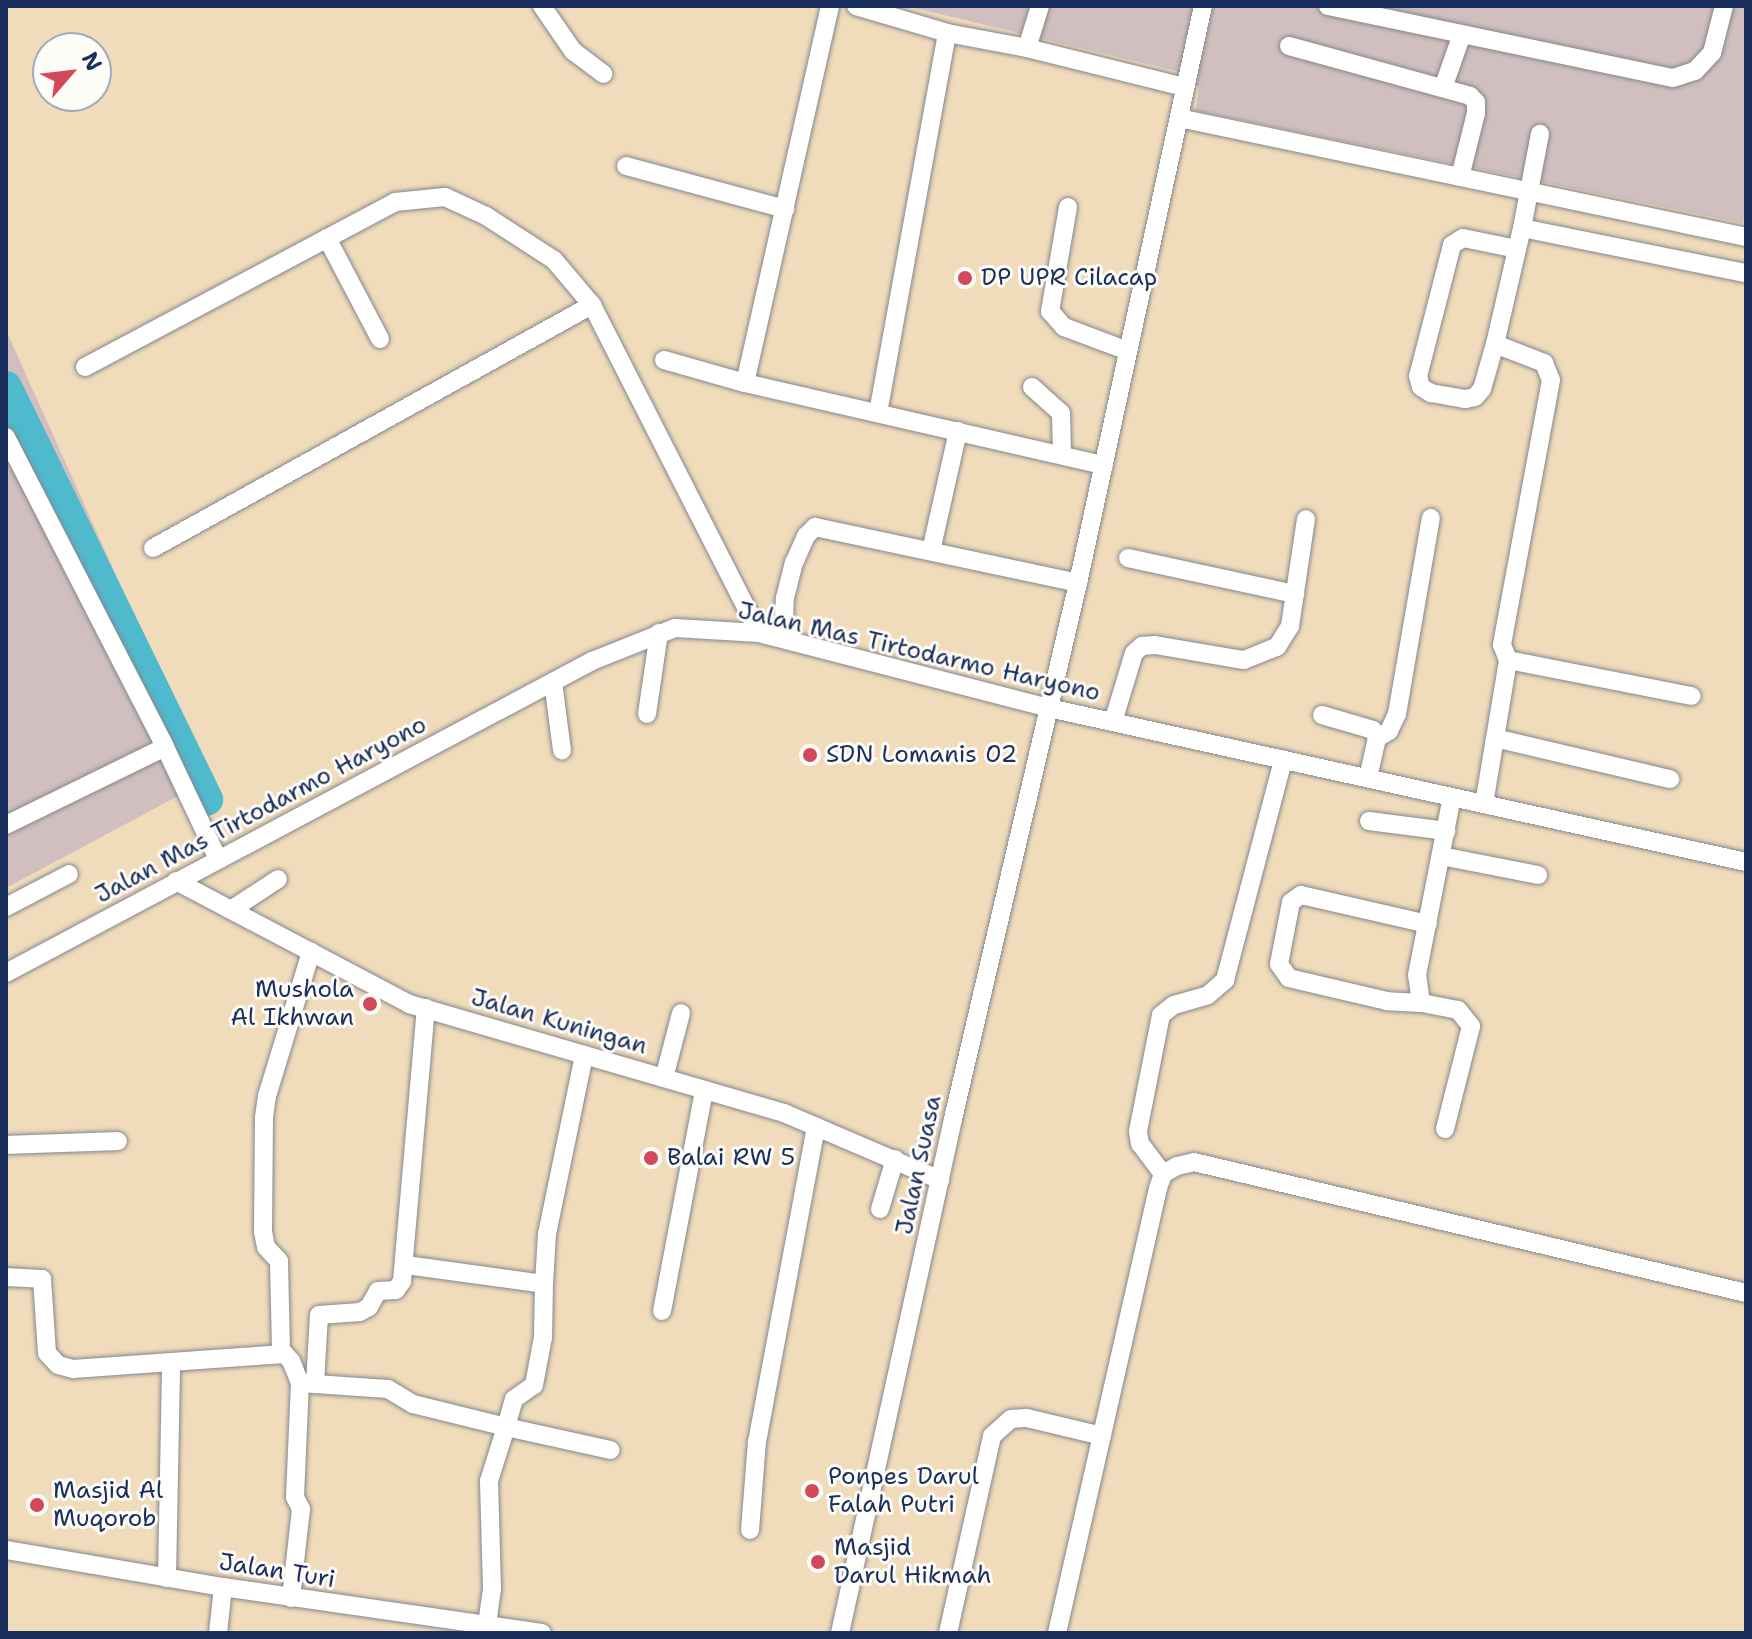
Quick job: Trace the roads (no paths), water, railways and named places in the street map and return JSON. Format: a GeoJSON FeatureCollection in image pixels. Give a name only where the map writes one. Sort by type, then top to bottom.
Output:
{"type":"FeatureCollection","features":[{"type":"Feature","properties":{"kind":"street"},"geometry":{"type":"LineString","coordinates":[[542,6],[573,51],[603,74]]}},
{"type":"Feature","properties":{"kind":"street"},"geometry":{"type":"LineString","coordinates":[[745,383],[830,6]]}},
{"type":"Feature","properties":{"kind":"street"},"geometry":{"type":"LineString","coordinates":[[858,6],[947,33],[1027,48],[1185,87]]}},
{"type":"Feature","properties":{"kind":"street"},"geometry":{"type":"LineString","coordinates":[[1027,48],[1040,6]]}},
{"type":"Feature","properties":{"kind":"street","name":"Jalan Suasa"},"geometry":{"type":"LineString","coordinates":[[840,1633],[940,1180],[1078,583],[1203,6]]}},
{"type":"Feature","properties":{"kind":"street"},"geometry":{"type":"LineString","coordinates":[[1328,6],[1673,78],[1695,71],[1712,53],[1724,6]]}},
{"type":"Feature","properties":{"kind":"street"},"geometry":{"type":"LineString","coordinates":[[878,413],[947,33]]}},
{"type":"Feature","properties":{"kind":"street"},"geometry":{"type":"LineString","coordinates":[[1443,88],[1462,34]]}},
{"type":"Feature","properties":{"kind":"street"},"geometry":{"type":"LineString","coordinates":[[1289,46],[1470,96],[1476,102],[1460,177]]}},
{"type":"Feature","properties":{"kind":"street"},"geometry":{"type":"LineString","coordinates":[[1179,118],[1746,237]]}},
{"type":"Feature","properties":{"kind":"street"},"geometry":{"type":"LineString","coordinates":[[1517,249],[1463,238],[1452,245],[1418,376],[1421,387],[1453,397],[1475,397],[1482,389],[1495,344],[1522,228],[1540,134]]}},
{"type":"Feature","properties":{"kind":"street"},"geometry":{"type":"LineString","coordinates":[[626,166],[785,209]]}},
{"type":"Feature","properties":{"kind":"street"},"geometry":{"type":"LineString","coordinates":[[85,367],[395,202],[445,197],[486,216],[554,260],[592,305],[759,633]]}},
{"type":"Feature","properties":{"kind":"street"},"geometry":{"type":"LineString","coordinates":[[1068,207],[1050,311],[1064,327],[1128,351]]}},
{"type":"Feature","properties":{"kind":"street"},"geometry":{"type":"LineString","coordinates":[[1522,228],[1746,273]]}},
{"type":"Feature","properties":{"kind":"street"},"geometry":{"type":"LineString","coordinates":[[327,238],[380,339]]}},
{"type":"Feature","properties":{"kind":"street"},"geometry":{"type":"LineString","coordinates":[[153,548],[592,305]]}},
{"type":"Feature","properties":{"kind":"street"},"geometry":{"type":"LineString","coordinates":[[1484,804],[1508,660],[1502,645],[1551,380],[1544,363],[1495,344]]}},
{"type":"Feature","properties":{"kind":"street"},"geometry":{"type":"LineString","coordinates":[[664,360],[745,383],[1104,465]]}},
{"type":"Feature","properties":{"kind":"street"},"geometry":{"type":"LineString","coordinates":[[1032,387],[1061,413],[1062,455]]}},
{"type":"Feature","properties":{"kind":"street"},"geometry":{"type":"LineString","coordinates":[[931,551],[958,431]]}},
{"type":"Feature","properties":{"kind":"street"},"geometry":{"type":"LineString","coordinates":[[6,437],[11,458],[165,747],[218,859]]}},
{"type":"Feature","properties":{"kind":"street"},"geometry":{"type":"LineString","coordinates":[[1368,778],[1377,738],[1389,731],[1397,714],[1431,518]]}},
{"type":"Feature","properties":{"kind":"street"},"geometry":{"type":"LineString","coordinates":[[1113,722],[1134,653],[1142,646],[1155,645],[1244,660],[1277,647],[1290,626],[1306,519]]}},
{"type":"Feature","properties":{"kind":"street"},"geometry":{"type":"LineString","coordinates":[[791,641],[784,621],[785,598],[794,563],[806,536],[815,527],[1078,583]]}},
{"type":"Feature","properties":{"kind":"street"},"geometry":{"type":"LineString","coordinates":[[1128,558],[1295,594]]}},
{"type":"Feature","properties":{"kind":"street","name":"Jalan Mas Tirtodarmo Haryono"},"geometry":{"type":"LineString","coordinates":[[6,973],[553,682],[675,628],[759,633],[1049,708],[1746,862]]}},
{"type":"Feature","properties":{"kind":"street"},"geometry":{"type":"LineString","coordinates":[[647,714],[659,633]]}},
{"type":"Feature","properties":{"kind":"street"},"geometry":{"type":"LineString","coordinates":[[1508,660],[1692,696]]}},
{"type":"Feature","properties":{"kind":"street"},"geometry":{"type":"LineString","coordinates":[[553,682],[562,750]]}},
{"type":"Feature","properties":{"kind":"street"},"geometry":{"type":"LineString","coordinates":[[1322,715],[1367,726],[1377,738]]}},
{"type":"Feature","properties":{"kind":"street"},"geometry":{"type":"LineString","coordinates":[[1495,738],[1670,779]]}},
{"type":"Feature","properties":{"kind":"street"},"geometry":{"type":"LineString","coordinates":[[6,825],[165,747]]}},
{"type":"Feature","properties":{"kind":"street"},"geometry":{"type":"LineString","coordinates":[[1163,1174],[1140,1144],[1138,1131],[1161,1015],[1174,1005],[1208,995],[1225,980],[1283,760]]}},
{"type":"Feature","properties":{"kind":"street"},"geometry":{"type":"LineString","coordinates":[[1421,1003],[1417,975],[1452,797]]}},
{"type":"Feature","properties":{"kind":"street"},"geometry":{"type":"LineString","coordinates":[[1369,821],[1446,831]]}},
{"type":"Feature","properties":{"kind":"street"},"geometry":{"type":"LineString","coordinates":[[1441,856],[1538,875]]}},
{"type":"Feature","properties":{"kind":"street"},"geometry":{"type":"LineString","coordinates":[[6,907],[69,874]]}},
{"type":"Feature","properties":{"kind":"street"},"geometry":{"type":"LineString","coordinates":[[231,910],[278,879]]}},
{"type":"Feature","properties":{"kind":"street","name":"Jalan Kuningan"},"geometry":{"type":"LineString","coordinates":[[176,881],[409,1004],[816,1126],[940,1180]]}},
{"type":"Feature","properties":{"kind":"street"},"geometry":{"type":"LineString","coordinates":[[1428,924],[1301,895],[1291,902],[1279,964],[1289,978],[1387,1001],[1458,1010],[1471,1026],[1445,1129]]}},
{"type":"Feature","properties":{"kind":"street"},"geometry":{"type":"LineString","coordinates":[[283,1354],[279,1261],[266,1247],[263,1231],[264,1117],[267,1096],[311,952]]}},
{"type":"Feature","properties":{"kind":"street"},"geometry":{"type":"LineString","coordinates":[[291,1598],[301,1509],[295,1497],[307,1383],[319,1315],[360,1312],[369,1307],[381,1289],[400,1288],[406,1265],[426,1008]]}},
{"type":"Feature","properties":{"kind":"street"},"geometry":{"type":"LineString","coordinates":[[664,1078],[681,1013]]}},
{"type":"Feature","properties":{"kind":"street"},"geometry":{"type":"LineString","coordinates":[[487,1624],[492,1564],[489,1481],[495,1451],[514,1399],[534,1385],[543,1337],[547,1234],[584,1055]]}},
{"type":"Feature","properties":{"kind":"street"},"geometry":{"type":"LineString","coordinates":[[662,1311],[704,1090]]}},
{"type":"Feature","properties":{"kind":"street"},"geometry":{"type":"LineString","coordinates":[[750,1530],[757,1442],[816,1126]]}},
{"type":"Feature","properties":{"kind":"street"},"geometry":{"type":"LineString","coordinates":[[6,1145],[118,1141]]}},
{"type":"Feature","properties":{"kind":"street"},"geometry":{"type":"LineString","coordinates":[[880,1209],[895,1159]]}},
{"type":"Feature","properties":{"kind":"street"},"geometry":{"type":"LineString","coordinates":[[1163,1174],[1194,1162],[1746,1293]]}},
{"type":"Feature","properties":{"kind":"street"},"geometry":{"type":"LineString","coordinates":[[1057,1633],[1163,1174]]}},
{"type":"Feature","properties":{"kind":"street"},"geometry":{"type":"LineString","coordinates":[[406,1265],[544,1284]]}},
{"type":"Feature","properties":{"kind":"street"},"geometry":{"type":"LineString","coordinates":[[6,1277],[42,1279],[47,1353],[58,1365],[73,1369],[283,1354],[307,1383],[388,1389],[413,1404],[611,1450]]}},
{"type":"Feature","properties":{"kind":"street"},"geometry":{"type":"LineString","coordinates":[[167,1578],[171,1362]]}},
{"type":"Feature","properties":{"kind":"street"},"geometry":{"type":"LineString","coordinates":[[948,1633],[992,1436],[1011,1419],[1027,1418],[1102,1436]]}},
{"type":"Feature","properties":{"kind":"street","name":"Jalan Turi"},"geometry":{"type":"LineString","coordinates":[[6,1550],[291,1598],[542,1633]]}},
{"type":"Feature","properties":{"kind":"street"},"geometry":{"type":"LineString","coordinates":[[218,1633],[223,1587]]}},
{"type":"Feature","properties":{"kind":"waterway"},"geometry":{"type":"LineString","coordinates":[[6,387],[207,800]]}},
{"type":"Feature","properties":{"kind":"place","name":"DP UPR Cilacap"},"geometry":{"type":"Point","coordinates":[965,278]}},
{"type":"Feature","properties":{"kind":"place","name":"SDN Lomanis 02"},"geometry":{"type":"Point","coordinates":[810,755]}},
{"type":"Feature","properties":{"kind":"place","name":"Mushola Al Ikhwan"},"geometry":{"type":"Point","coordinates":[370,1004]}},
{"type":"Feature","properties":{"kind":"place","name":"Balai RW 5"},"geometry":{"type":"Point","coordinates":[651,1158]}},
{"type":"Feature","properties":{"kind":"place","name":"Ponpes Darul Falah Putri"},"geometry":{"type":"Point","coordinates":[812,1491]}},
{"type":"Feature","properties":{"kind":"place","name":"Masjid Al Muqorob"},"geometry":{"type":"Point","coordinates":[37,1505]}},
{"type":"Feature","properties":{"kind":"place","name":"Masjid Darul Hikmah"},"geometry":{"type":"Point","coordinates":[818,1562]}}]}
